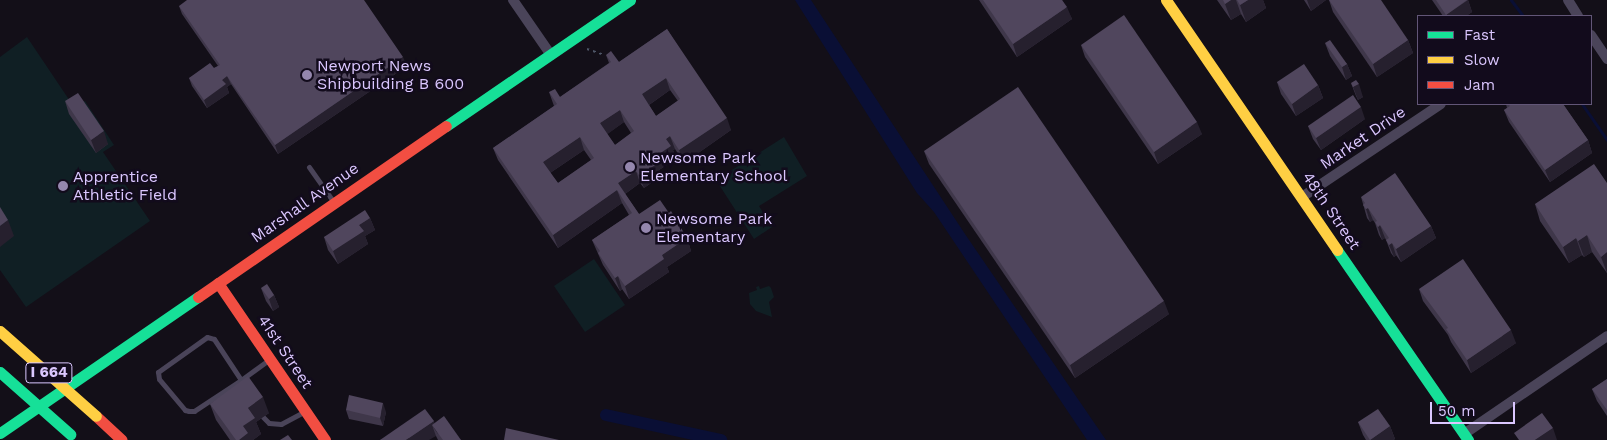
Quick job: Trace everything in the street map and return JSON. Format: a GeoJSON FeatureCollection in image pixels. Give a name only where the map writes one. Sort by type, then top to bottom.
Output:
{"type":"FeatureCollection","features":[{"type":"Feature","properties":{"kind":"main road","name":"Marshall Avenue"},"geometry":{"type":"LineString","coordinates":[[0,433],[630,0]]}},
{"type":"Feature","properties":{"kind":"main road","name":"48th Street"},"geometry":{"type":"LineString","coordinates":[[1166,0],[1466,437]]}},
{"type":"Feature","properties":{"kind":"main road","name":"41st Street"},"geometry":{"type":"LineString","coordinates":[[218,283],[325,440]]}},
{"type":"Feature","properties":{"kind":"main road","name":"I 664"},"geometry":{"type":"LineString","coordinates":[[0,332],[122,440]]}},
{"type":"Feature","properties":{"kind":"main road","name":"I 664"},"geometry":{"type":"LineString","coordinates":[[0,372],[73,437]]}},
{"type":"Feature","properties":{"kind":"street"},"geometry":{"type":"LineString","coordinates":[[513,0],[551,55]]}},
{"type":"Feature","properties":{"kind":"street"},"geometry":{"type":"LineString","coordinates":[[1568,0],[1577,15]]}},
{"type":"Feature","properties":{"kind":"street"},"geometry":{"type":"LineString","coordinates":[[1592,36],[1607,59]]}},
{"type":"Feature","properties":{"kind":"street","name":"Market Drive"},"geometry":{"type":"LineString","coordinates":[[1302,197],[1440,105]]}},
{"type":"Feature","properties":{"kind":"street"},"geometry":{"type":"LineString","coordinates":[[1466,437],[1607,336]]}},
{"type":"Feature","properties":{"kind":"lane"},"geometry":{"type":"LineString","coordinates":[[309,167],[334,202]]}},
{"type":"Feature","properties":{"kind":"lane"},"geometry":{"type":"LineString","coordinates":[[245,388],[241,380],[211,337],[207,337],[161,368],[158,376],[185,410],[194,411],[241,380],[270,359]]}},
{"type":"Feature","properties":{"kind":"lane"},"geometry":{"type":"LineString","coordinates":[[263,417],[269,423],[281,424],[305,411]]}},
{"type":"Feature","properties":{"kind":"path"},"geometry":{"type":"LineString","coordinates":[[587,48],[604,55]]}},
{"type":"Feature","properties":{"kind":"shaded area"},"geometry":{"type":"Polygon","coordinates":[[[795,0],[811,0],[965,234],[1106,440],[1087,440],[934,212],[917,193],[795,0]]]}},
{"type":"Feature","properties":{"kind":"shaded area","name":"Apprentice Athletic Field"},"geometry":{"type":"Polygon","coordinates":[[[27,37],[74,107],[85,101],[114,145],[103,152],[150,221],[26,307],[0,270],[0,57],[27,37]]]}},
{"type":"Feature","properties":{"kind":"shaded area"},"geometry":{"type":"Polygon","coordinates":[[[784,137],[807,176],[759,206],[772,227],[754,239],[716,180],[784,137]]]}},
{"type":"Feature","properties":{"kind":"shaded area"},"geometry":{"type":"Polygon","coordinates":[[[594,259],[625,305],[585,332],[554,286],[594,259]]]}},
{"type":"Feature","properties":{"kind":"shaded area"},"geometry":{"type":"Polygon","coordinates":[[[759,286],[760,289],[769,286],[771,288],[774,297],[769,302],[772,317],[756,311],[750,304],[749,293],[757,290],[756,287],[759,286]]]}},
{"type":"Feature","properties":{"kind":"building","name":"Newport News Shipbuilding B 600"},"geometry":{"type":"Polygon","coordinates":[[[187,0],[364,0],[403,57],[275,145],[227,76],[222,80],[226,84],[204,100],[189,78],[210,63],[214,68],[220,65],[179,6],[187,0]]]}},
{"type":"Feature","properties":{"kind":"building"},"geometry":{"type":"Polygon","coordinates":[[[983,0],[1062,0],[1067,7],[1013,44],[983,0]]]}},
{"type":"Feature","properties":{"kind":"building"},"geometry":{"type":"Polygon","coordinates":[[[1223,0],[1231,0],[1225,4],[1223,0]]]}},
{"type":"Feature","properties":{"kind":"building"},"geometry":{"type":"Polygon","coordinates":[[[1237,0],[1248,0],[1240,5],[1237,0]]]}},
{"type":"Feature","properties":{"kind":"building"},"geometry":{"type":"Polygon","coordinates":[[[1329,0],[1381,0],[1408,40],[1373,64],[1329,0]]]}},
{"type":"Feature","properties":{"kind":"building"},"geometry":{"type":"Polygon","coordinates":[[[1436,0],[1467,0],[1446,15],[1436,0]]]}},
{"type":"Feature","properties":{"kind":"building"},"geometry":{"type":"Polygon","coordinates":[[[1124,15],[1197,122],[1154,152],[1081,45],[1124,15]]]}},
{"type":"Feature","properties":{"kind":"building","name":"Newsome Park Elementary School"},"geometry":{"type":"Polygon","coordinates":[[[667,29],[727,118],[679,150],[670,136],[666,139],[671,146],[653,158],[657,164],[639,175],[636,171],[618,183],[639,214],[660,200],[669,213],[671,211],[687,238],[662,255],[664,259],[625,286],[618,276],[615,278],[598,253],[600,251],[592,240],[632,213],[617,190],[553,235],[493,148],[557,104],[549,92],[555,89],[560,97],[611,62],[606,55],[611,51],[619,62],[667,29]],[[666,78],[642,94],[656,116],[680,99],[666,78]],[[620,110],[600,123],[615,145],[634,131],[620,110]],[[580,137],[543,162],[558,183],[594,158],[580,137]]]}},
{"type":"Feature","properties":{"kind":"building"},"geometry":{"type":"Polygon","coordinates":[[[1330,40],[1347,64],[1342,67],[1325,43],[1330,40]]]}},
{"type":"Feature","properties":{"kind":"building"},"geometry":{"type":"Polygon","coordinates":[[[1304,64],[1318,85],[1292,104],[1277,82],[1304,64]]]}},
{"type":"Feature","properties":{"kind":"building"},"geometry":{"type":"Polygon","coordinates":[[[1356,80],[1359,84],[1353,87],[1351,83],[1356,80]]]}},
{"type":"Feature","properties":{"kind":"building"},"geometry":{"type":"Polygon","coordinates":[[[1018,87],[1164,301],[1070,365],[924,151],[1018,87]]]}},
{"type":"Feature","properties":{"kind":"building"},"geometry":{"type":"Polygon","coordinates":[[[78,93],[104,131],[91,140],[65,101],[78,93]]]}},
{"type":"Feature","properties":{"kind":"building"},"geometry":{"type":"Polygon","coordinates":[[[1353,95],[1361,107],[1316,138],[1308,126],[1353,95]]]}},
{"type":"Feature","properties":{"kind":"building"},"geometry":{"type":"Polygon","coordinates":[[[1564,105],[1588,140],[1545,170],[1504,110],[1510,106],[1564,105]]]}},
{"type":"Feature","properties":{"kind":"building"},"geometry":{"type":"Polygon","coordinates":[[[1594,164],[1607,183],[1607,252],[1601,257],[1587,235],[1578,241],[1576,238],[1563,247],[1535,204],[1594,164]]]}},
{"type":"Feature","properties":{"kind":"building"},"geometry":{"type":"Polygon","coordinates":[[[1395,173],[1431,226],[1396,249],[1392,243],[1389,245],[1386,240],[1389,238],[1380,225],[1378,227],[1375,222],[1377,221],[1368,208],[1366,209],[1363,205],[1365,203],[1361,197],[1395,173]]]}},
{"type":"Feature","properties":{"kind":"building"},"geometry":{"type":"Polygon","coordinates":[[[0,207],[8,220],[0,226],[0,207]]]}},
{"type":"Feature","properties":{"kind":"building"},"geometry":{"type":"Polygon","coordinates":[[[365,210],[370,218],[359,225],[364,231],[333,251],[324,237],[365,210]]]}},
{"type":"Feature","properties":{"kind":"building"},"geometry":{"type":"Polygon","coordinates":[[[1463,259],[1511,330],[1467,360],[1446,329],[1448,328],[1419,289],[1463,259]]]}},
{"type":"Feature","properties":{"kind":"building"},"geometry":{"type":"Polygon","coordinates":[[[267,284],[274,295],[269,299],[261,288],[267,284]]]}},
{"type":"Feature","properties":{"kind":"building"},"geometry":{"type":"Polygon","coordinates":[[[248,376],[263,397],[248,408],[255,418],[243,426],[248,433],[239,440],[236,440],[210,404],[248,376]]]}},
{"type":"Feature","properties":{"kind":"building"},"geometry":{"type":"Polygon","coordinates":[[[1607,379],[1607,410],[1592,389],[1607,379]]]}},
{"type":"Feature","properties":{"kind":"building"},"geometry":{"type":"Polygon","coordinates":[[[349,395],[383,403],[380,418],[346,410],[349,395]]]}},
{"type":"Feature","properties":{"kind":"building"},"geometry":{"type":"Polygon","coordinates":[[[425,409],[434,421],[406,440],[380,440],[425,409]]]}},
{"type":"Feature","properties":{"kind":"building"},"geometry":{"type":"Polygon","coordinates":[[[1378,409],[1390,426],[1370,440],[1358,422],[1378,409]]]}},
{"type":"Feature","properties":{"kind":"building"},"geometry":{"type":"Polygon","coordinates":[[[1542,413],[1553,428],[1535,440],[1519,440],[1514,433],[1542,413]]]}},
{"type":"Feature","properties":{"kind":"building"},"geometry":{"type":"Polygon","coordinates":[[[444,416],[461,440],[443,440],[432,425],[444,416]]]}},
{"type":"Feature","properties":{"kind":"building"},"geometry":{"type":"Polygon","coordinates":[[[506,428],[559,440],[504,440],[506,428]]]}},
{"type":"Feature","properties":{"kind":"building"},"geometry":{"type":"Polygon","coordinates":[[[288,435],[292,440],[280,440],[288,435]]]}},
{"type":"Feature","properties":{"kind":"waterway"},"geometry":{"type":"LineString","coordinates":[[1511,0],[1522,15]]}},
{"type":"Feature","properties":{"kind":"waterway"},"geometry":{"type":"LineString","coordinates":[[1583,105],[1607,140]]}},
{"type":"Feature","properties":{"kind":"waterway"},"geometry":{"type":"LineString","coordinates":[[606,415],[721,440]]}},
{"type":"Feature","properties":{"kind":"traffic: fast"},"geometry":{"type":"LineString","coordinates":[[446,126],[630,0]]}},
{"type":"Feature","properties":{"kind":"traffic: fast"},"geometry":{"type":"LineString","coordinates":[[1337,250],[1468,440]]}},
{"type":"Feature","properties":{"kind":"traffic: fast"},"geometry":{"type":"LineString","coordinates":[[0,433],[198,297]]}},
{"type":"Feature","properties":{"kind":"traffic: fast"},"geometry":{"type":"LineString","coordinates":[[0,372],[70,434]]}},
{"type":"Feature","properties":{"kind":"traffic: slow"},"geometry":{"type":"LineString","coordinates":[[1166,0],[1337,250]]}},
{"type":"Feature","properties":{"kind":"traffic: slow"},"geometry":{"type":"LineString","coordinates":[[0,331],[96,416]]}},
{"type":"Feature","properties":{"kind":"traffic: jam"},"geometry":{"type":"LineString","coordinates":[[198,297],[446,126]]}},
{"type":"Feature","properties":{"kind":"traffic: jam"},"geometry":{"type":"LineString","coordinates":[[218,283],[325,440]]}},
{"type":"Feature","properties":{"kind":"traffic: jam"},"geometry":{"type":"LineString","coordinates":[[96,416],[122,440]]}},
{"type":"Feature","properties":{"kind":"place","name":"Newport News Shipbuilding B 600"},"geometry":{"type":"Point","coordinates":[307,75]}},
{"type":"Feature","properties":{"kind":"place","name":"Newsome Park Elementary School"},"geometry":{"type":"Point","coordinates":[630,167]}},
{"type":"Feature","properties":{"kind":"place","name":"Apprentice Athletic Field"},"geometry":{"type":"Point","coordinates":[63,186]}},
{"type":"Feature","properties":{"kind":"place","name":"Newsome Park Elementary"},"geometry":{"type":"Point","coordinates":[646,228]}}]}
